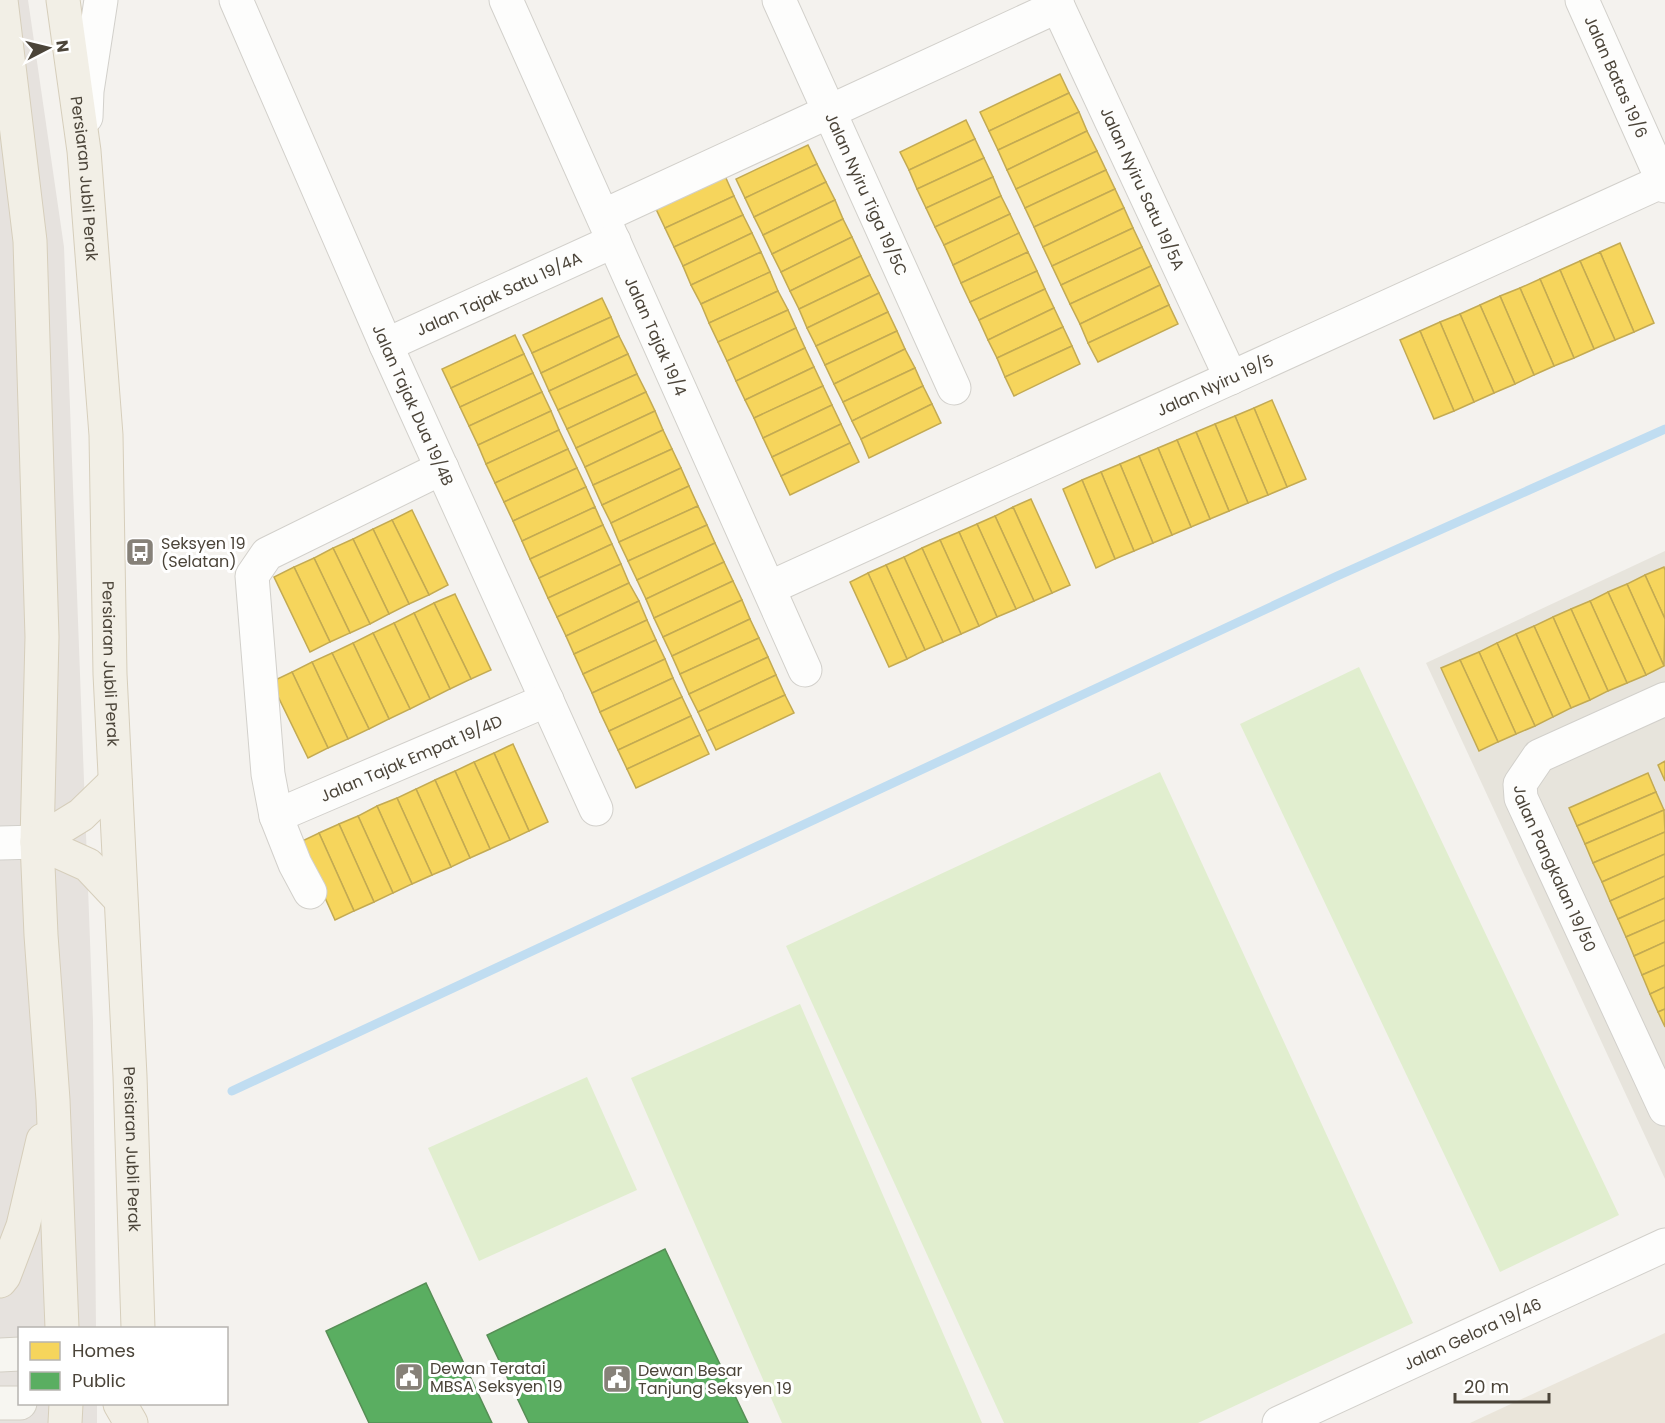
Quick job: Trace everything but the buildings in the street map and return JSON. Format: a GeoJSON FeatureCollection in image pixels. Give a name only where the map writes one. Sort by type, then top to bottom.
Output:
{"type":"FeatureCollection","features":[{"type":"Feature","properties":{"kind":"main road"},"geometry":{"type":"LineString","coordinates":[[2,0],[30,241],[42,637],[37,842],[53,1100],[62,1327]]}},
{"type":"Feature","properties":{"kind":"main road","name":"Persiaran Jubli Perak"},"geometry":{"type":"LineString","coordinates":[[63,0],[84,151],[105,435],[115,782],[130,1076],[138,1327]]}},
{"type":"Feature","properties":{"kind":"main road"},"geometry":{"type":"LineString","coordinates":[[37,842],[81,815],[115,782]]}},
{"type":"Feature","properties":{"kind":"main road"},"geometry":{"type":"LineString","coordinates":[[37,842],[88,865],[120,899]]}},
{"type":"Feature","properties":{"kind":"main road"},"geometry":{"type":"LineString","coordinates":[[0,1281],[23,1226],[53,1100]]}},
{"type":"Feature","properties":{"kind":"main road"},"geometry":{"type":"LineString","coordinates":[[123,1327],[137,1284]]}},
{"type":"Feature","properties":{"kind":"main road"},"geometry":{"type":"LineString","coordinates":[[0,1355],[18,1354]]}},
{"type":"Feature","properties":{"kind":"main road"},"geometry":{"type":"LineString","coordinates":[[0,1403],[18,1402]]}},
{"type":"Feature","properties":{"kind":"main road"},"geometry":{"type":"LineString","coordinates":[[65,1423],[66,1405]]}},
{"type":"Feature","properties":{"kind":"main road"},"geometry":{"type":"LineString","coordinates":[[121,1405],[131,1423]]}},
{"type":"Feature","properties":{"kind":"main road"},"geometry":{"type":"LineString","coordinates":[[140,1405],[140,1423]]}},
{"type":"Feature","properties":{"kind":"street"},"geometry":{"type":"LineString","coordinates":[[84,151],[87,91],[101,0]]}},
{"type":"Feature","properties":{"kind":"street","name":"Jalan Tajak Dua 19/4B"},"geometry":{"type":"LineString","coordinates":[[236,0],[386,345],[596,809]]}},
{"type":"Feature","properties":{"kind":"street","name":"Jalan Tajak 19/4"},"geometry":{"type":"LineString","coordinates":[[506,0],[806,670]]}},
{"type":"Feature","properties":{"kind":"street","name":"Jalan Nyiru Tiga 19/5C"},"geometry":{"type":"LineString","coordinates":[[778,0],[954,388]]}},
{"type":"Feature","properties":{"kind":"street","name":"Jalan Batas 19/6"},"geometry":{"type":"LineString","coordinates":[[1582,0],[1664,184]]}},
{"type":"Feature","properties":{"kind":"street","name":"Jalan Tajak Satu 19/4A"},"geometry":{"type":"LineString","coordinates":[[386,345],[829,112],[1057,3]]}},
{"type":"Feature","properties":{"kind":"street","name":"Jalan Nyiru Satu 19/5A"},"geometry":{"type":"LineString","coordinates":[[1057,3],[1232,378]]}},
{"type":"Feature","properties":{"kind":"street","name":"Jalan Nyiru 19/5"},"geometry":{"type":"LineString","coordinates":[[769,588],[1664,184]]}},
{"type":"Feature","properties":{"kind":"street"},"geometry":{"type":"LineString","coordinates":[[310,892],[295,864],[276,816],[268,774],[252,576],[267,554],[442,468]]}},
{"type":"Feature","properties":{"kind":"street","name":"Jalan Pangkalan 19/50"},"geometry":{"type":"LineString","coordinates":[[1665,699],[1539,756],[1520,784],[1521,798],[1665,1108]]}},
{"type":"Feature","properties":{"kind":"street","name":"Jalan Tajak Empat 19/4D"},"geometry":{"type":"LineString","coordinates":[[276,816],[547,700]]}},
{"type":"Feature","properties":{"kind":"street"},"geometry":{"type":"LineString","coordinates":[[0,843],[37,842]]}},
{"type":"Feature","properties":{"kind":"street","name":"Jalan Gelora 19/46"},"geometry":{"type":"LineString","coordinates":[[1279,1423],[1665,1245]]}},
{"type":"Feature","properties":{"kind":"shaded area"},"geometry":{"type":"Polygon","coordinates":[[[0,0],[28,0],[64,247],[93,1021],[96,1327],[18,1327],[18,1405],[97,1405],[97,1423],[0,1423],[0,0]]]}},
{"type":"Feature","properties":{"kind":"shaded area"},"geometry":{"type":"Polygon","coordinates":[[[1665,551],[1665,1179],[1426,663],[1665,551]]]}},
{"type":"Feature","properties":{"kind":"shaded area"},"geometry":{"type":"Polygon","coordinates":[[[1665,1333],[1665,1423],[1470,1423],[1513,1403],[1665,1333]]]}},
{"type":"Feature","properties":{"kind":"green space"},"geometry":{"type":"Polygon","coordinates":[[[1359,667],[1619,1215],[1500,1272],[1240,724],[1359,667]]]}},
{"type":"Feature","properties":{"kind":"green space"},"geometry":{"type":"Polygon","coordinates":[[[1160,772],[1413,1323],[1198,1423],[1004,1423],[786,946],[1160,772]]]}},
{"type":"Feature","properties":{"kind":"green space"},"geometry":{"type":"Polygon","coordinates":[[[800,1004],[982,1423],[782,1423],[631,1078],[800,1004]]]}},
{"type":"Feature","properties":{"kind":"green space"},"geometry":{"type":"Polygon","coordinates":[[[587,1077],[637,1190],[479,1261],[428,1148],[587,1077]]]}},
{"type":"Feature","properties":{"kind":"waterway"},"geometry":{"type":"LineString","coordinates":[[232,1091],[1335,577],[1665,429]]}},
{"type":"Feature","properties":{"kind":"place","name":"Seksyen 19 (Selatan)"},"geometry":{"type":"Point","coordinates":[140,552]}},
{"type":"Feature","properties":{"kind":"place","name":"Dewan Teratai MBSA Seksyen 19"},"geometry":{"type":"Point","coordinates":[409,1377]}},
{"type":"Feature","properties":{"kind":"place","name":"Dewan Besar Tanjung Seksyen 19"},"geometry":{"type":"Point","coordinates":[617,1379]}}]}
